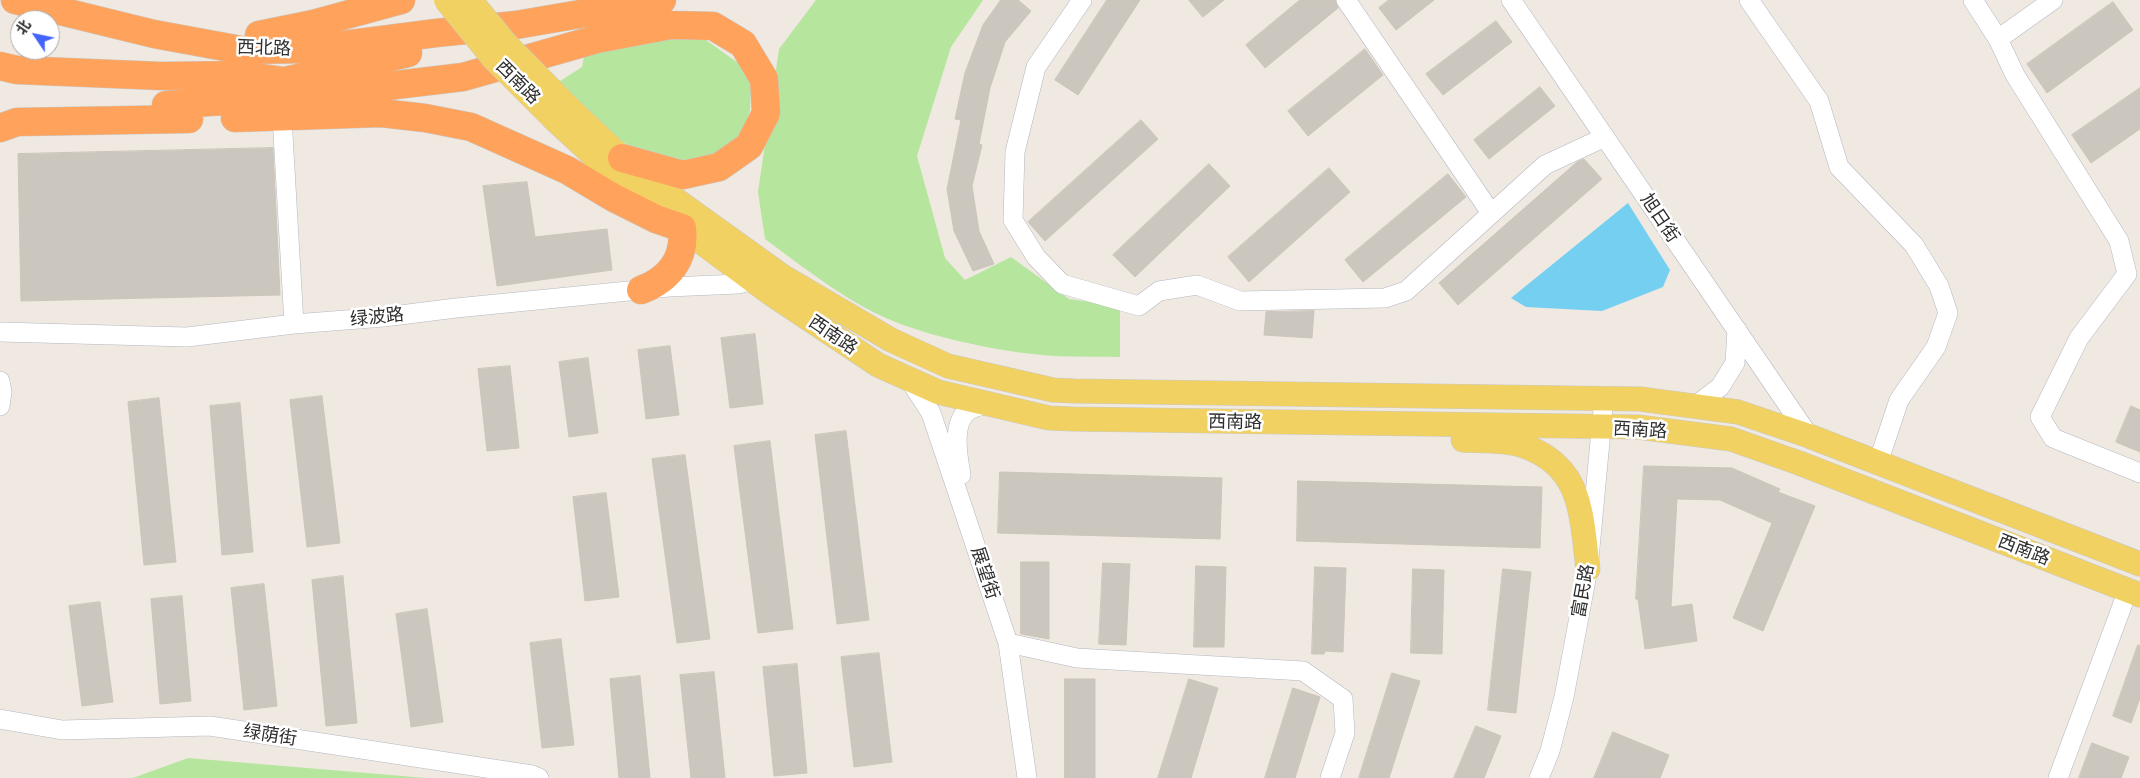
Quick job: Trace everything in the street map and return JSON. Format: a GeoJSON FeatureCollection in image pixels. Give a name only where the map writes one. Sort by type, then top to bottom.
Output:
{"type":"FeatureCollection","features":[{"type":"Feature","properties":{"kind":"highway","name":"西北路"},"geometry":{"type":"LineString","coordinates":[[15,0],[154,34],[241,50],[312,50],[436,33],[516,25],[662,0]]}},
{"type":"Feature","properties":{"kind":"highway","name":"西北路"},"geometry":{"type":"LineString","coordinates":[[79,0],[166,21],[243,35],[311,35],[434,18],[486,0]]}},
{"type":"Feature","properties":{"kind":"highway"},"geometry":{"type":"LineString","coordinates":[[259,35],[313,24],[401,0]]}},
{"type":"Feature","properties":{"kind":"highway"},"geometry":{"type":"LineString","coordinates":[[89,120],[284,81],[527,28],[624,14],[674,0]]}},
{"type":"Feature","properties":{"kind":"highway"},"geometry":{"type":"LineString","coordinates":[[166,105],[312,95],[463,77],[597,39],[670,25],[713,26],[743,44],[764,79],[766,113],[749,146],[719,167],[683,175],[622,158]]}},
{"type":"Feature","properties":{"kind":"highway"},"geometry":{"type":"LineString","coordinates":[[0,66],[17,70],[103,74],[161,76],[241,75],[284,81]]}},
{"type":"Feature","properties":{"kind":"highway"},"geometry":{"type":"LineString","coordinates":[[6,122],[282,117],[381,113],[425,118],[471,127],[567,170],[614,198],[656,219],[682,228],[682,249],[672,270],[654,285],[641,290]]}},
{"type":"Feature","properties":{"kind":"main road","name":"西南路"},"geometry":{"type":"LineString","coordinates":[[446,0],[493,58],[658,187],[782,276],[891,340],[948,366],[1053,390],[1640,399],[1738,412],[1809,436],[2140,564]]}},
{"type":"Feature","properties":{"kind":"main road","name":"西南路"},"geometry":{"type":"LineString","coordinates":[[470,0],[607,168],[682,228],[753,280],[878,365],[938,392],[1049,418],[1073,420],[1638,427],[1731,440],[1799,462],[2134,592]]}},
{"type":"Feature","properties":{"kind":"main road"},"geometry":{"type":"LineString","coordinates":[[1396,424],[1457,439],[1519,445],[1552,459],[1573,486],[1582,520],[1588,569]]}},
{"type":"Feature","properties":{"kind":"street"},"geometry":{"type":"LineString","coordinates":[[1082,0],[1036,67],[1015,152],[1013,220],[1036,257],[1062,284],[1139,306],[1159,291],[1197,285],[1240,301],[1385,298],[1406,291],[1545,165],[1605,137]]}},
{"type":"Feature","properties":{"kind":"street"},"geometry":{"type":"LineString","coordinates":[[1346,0],[1491,213]]}},
{"type":"Feature","properties":{"kind":"street","name":"旭日街"},"geometry":{"type":"LineString","coordinates":[[1511,0],[1809,436]]}},
{"type":"Feature","properties":{"kind":"street"},"geometry":{"type":"LineString","coordinates":[[1749,0],[1819,101],[1839,167],[1914,245],[1939,286],[1948,313],[1936,347],[1899,400],[1878,463]]}},
{"type":"Feature","properties":{"kind":"street"},"geometry":{"type":"LineString","coordinates":[[1972,0],[1998,39],[2015,75],[2119,241],[2127,274],[2079,338],[2040,417],[2053,438],[2140,472]]}},
{"type":"Feature","properties":{"kind":"street"},"geometry":{"type":"LineString","coordinates":[[1998,39],[2053,0]]}},
{"type":"Feature","properties":{"kind":"street"},"geometry":{"type":"LineString","coordinates":[[282,117],[294,324]]}},
{"type":"Feature","properties":{"kind":"street","name":"绿波路"},"geometry":{"type":"LineString","coordinates":[[0,332],[187,337],[294,324],[669,287],[738,284],[753,280]]}},
{"type":"Feature","properties":{"kind":"street"},"geometry":{"type":"LineString","coordinates":[[1695,406],[1720,388],[1735,363],[1737,330]]}},
{"type":"Feature","properties":{"kind":"street","name":"展望街"},"geometry":{"type":"LineString","coordinates":[[908,379],[931,413],[1008,643],[1027,778]]}},
{"type":"Feature","properties":{"kind":"street"},"geometry":{"type":"LineString","coordinates":[[0,381],[2,392],[0,406]]}},
{"type":"Feature","properties":{"kind":"street","name":"富民路"},"geometry":{"type":"LineString","coordinates":[[1540,778],[1550,751],[1564,697],[1588,569],[1604,399]]}},
{"type":"Feature","properties":{"kind":"street"},"geometry":{"type":"LineString","coordinates":[[968,520],[959,464],[957,439],[960,421],[968,411],[988,404]]}},
{"type":"Feature","properties":{"kind":"street"},"geometry":{"type":"LineString","coordinates":[[2058,778],[2134,592]]}},
{"type":"Feature","properties":{"kind":"street"},"geometry":{"type":"LineString","coordinates":[[1008,643],[1078,658],[1303,671],[1343,699],[1345,733],[1330,778]]}},
{"type":"Feature","properties":{"kind":"street","name":"绿荫街"},"geometry":{"type":"LineString","coordinates":[[0,719],[62,730],[210,726],[532,775],[539,778]]}},
{"type":"Feature","properties":{"kind":"green space"},"geometry":{"type":"Polygon","coordinates":[[[816,0],[983,0],[951,47],[917,156],[945,258],[965,280],[1011,257],[1069,299],[1120,306],[1120,357],[1054,356],[1014,352],[973,344],[911,328],[875,313],[846,297],[765,239],[758,192],[779,49],[816,0]]]}},
{"type":"Feature","properties":{"kind":"green space"},"geometry":{"type":"Polygon","coordinates":[[[674,39],[706,40],[738,63],[751,81],[750,110],[742,134],[722,154],[692,164],[646,155],[623,142],[557,83],[582,67],[585,52],[674,39]]]}},
{"type":"Feature","properties":{"kind":"green space"},"geometry":{"type":"Polygon","coordinates":[[[188,758],[426,778],[133,778],[188,758]]]}},
{"type":"Feature","properties":{"kind":"water"},"geometry":{"type":"Polygon","coordinates":[[[1628,203],[1670,270],[1663,287],[1602,311],[1526,307],[1511,298],[1628,203]]]}},
{"type":"Feature","properties":{"kind":"building"},"geometry":{"type":"Polygon","coordinates":[[[1001,0],[1018,0],[1031,11],[1005,42],[990,88],[979,144],[982,145],[972,186],[979,231],[994,264],[973,271],[954,231],[947,189],[961,120],[955,119],[965,73],[983,25],[1001,0]]]}},
{"type":"Feature","properties":{"kind":"building"},"geometry":{"type":"Polygon","coordinates":[[[1107,0],[1140,0],[1078,95],[1055,80],[1107,0]]]}},
{"type":"Feature","properties":{"kind":"building"},"geometry":{"type":"Polygon","coordinates":[[[1189,0],[1224,0],[1203,17],[1189,0]]]}},
{"type":"Feature","properties":{"kind":"building"},"geometry":{"type":"Polygon","coordinates":[[[1300,0],[1335,0],[1338,8],[1265,68],[1246,45],[1300,0]]]}},
{"type":"Feature","properties":{"kind":"building"},"geometry":{"type":"Polygon","coordinates":[[[1389,0],[1434,0],[1396,30],[1379,8],[1389,0]]]}},
{"type":"Feature","properties":{"kind":"building"},"geometry":{"type":"Polygon","coordinates":[[[2113,2],[2133,30],[2047,93],[2027,64],[2113,2]]]}},
{"type":"Feature","properties":{"kind":"building"},"geometry":{"type":"Polygon","coordinates":[[[1496,21],[1512,42],[1443,95],[1426,74],[1496,21]]]}},
{"type":"Feature","properties":{"kind":"building"},"geometry":{"type":"Polygon","coordinates":[[[1365,49],[1383,75],[1308,136],[1288,111],[1365,49]]]}},
{"type":"Feature","properties":{"kind":"building"},"geometry":{"type":"Polygon","coordinates":[[[1540,87],[1555,106],[1489,159],[1474,140],[1540,87]]]}},
{"type":"Feature","properties":{"kind":"building"},"geometry":{"type":"Polygon","coordinates":[[[2140,88],[2140,129],[2091,163],[2072,135],[2140,88]]]}},
{"type":"Feature","properties":{"kind":"building"},"geometry":{"type":"Polygon","coordinates":[[[1141,120],[1158,139],[1045,241],[1028,222],[1141,120]]]}},
{"type":"Feature","properties":{"kind":"building"},"geometry":{"type":"Polygon","coordinates":[[[273,148],[280,295],[21,301],[18,154],[273,148]]]}},
{"type":"Feature","properties":{"kind":"building"},"geometry":{"type":"Polygon","coordinates":[[[1584,159],[1602,179],[1458,305],[1439,283],[1577,162],[1584,159]]]}},
{"type":"Feature","properties":{"kind":"building"},"geometry":{"type":"Polygon","coordinates":[[[1209,164],[1230,186],[1135,277],[1113,255],[1209,164]]]}},
{"type":"Feature","properties":{"kind":"building"},"geometry":{"type":"Polygon","coordinates":[[[1329,168],[1350,192],[1249,282],[1228,257],[1329,168]]]}},
{"type":"Feature","properties":{"kind":"building"},"geometry":{"type":"Polygon","coordinates":[[[1448,174],[1466,197],[1363,282],[1345,260],[1448,174]]]}},
{"type":"Feature","properties":{"kind":"building"},"geometry":{"type":"Polygon","coordinates":[[[527,182],[535,237],[607,229],[612,270],[497,286],[483,186],[527,182]]]}},
{"type":"Feature","properties":{"kind":"building"},"geometry":{"type":"Polygon","coordinates":[[[1314,311],[1312,338],[1264,335],[1266,312],[1314,311]]]}},
{"type":"Feature","properties":{"kind":"building"},"geometry":{"type":"Polygon","coordinates":[[[755,334],[763,404],[730,408],[721,338],[755,334]]]}},
{"type":"Feature","properties":{"kind":"building"},"geometry":{"type":"Polygon","coordinates":[[[670,346],[679,415],[646,419],[638,350],[670,346]]]}},
{"type":"Feature","properties":{"kind":"building"},"geometry":{"type":"Polygon","coordinates":[[[588,358],[598,433],[569,437],[559,362],[588,358]]]}},
{"type":"Feature","properties":{"kind":"building"},"geometry":{"type":"Polygon","coordinates":[[[510,366],[519,448],[487,451],[478,369],[510,366]]]}},
{"type":"Feature","properties":{"kind":"building"},"geometry":{"type":"Polygon","coordinates":[[[322,396],[340,543],[307,547],[290,400],[322,396]]]}},
{"type":"Feature","properties":{"kind":"building"},"geometry":{"type":"Polygon","coordinates":[[[159,398],[176,562],[144,565],[128,402],[159,398]]]}},
{"type":"Feature","properties":{"kind":"building"},"geometry":{"type":"Polygon","coordinates":[[[240,403],[253,552],[222,555],[210,406],[240,403]]]}},
{"type":"Feature","properties":{"kind":"building"},"geometry":{"type":"Polygon","coordinates":[[[2131,406],[2140,410],[2140,452],[2116,442],[2131,406]]]}},
{"type":"Feature","properties":{"kind":"building"},"geometry":{"type":"Polygon","coordinates":[[[846,431],[869,620],[837,624],[815,435],[846,431]]]}},
{"type":"Feature","properties":{"kind":"building"},"geometry":{"type":"Polygon","coordinates":[[[770,441],[793,629],[758,633],[734,446],[770,441]]]}},
{"type":"Feature","properties":{"kind":"building"},"geometry":{"type":"Polygon","coordinates":[[[685,455],[710,639],[677,643],[652,459],[685,455]]]}},
{"type":"Feature","properties":{"kind":"building"},"geometry":{"type":"Polygon","coordinates":[[[1644,466],[1732,468],[1780,489],[1778,492],[1815,506],[1763,631],[1733,618],[1772,523],[1720,500],[1677,499],[1671,607],[1692,604],[1697,641],[1645,649],[1638,599],[1636,599],[1644,466]]]}},
{"type":"Feature","properties":{"kind":"building"},"geometry":{"type":"Polygon","coordinates":[[[1000,472],[1222,478],[1220,539],[998,533],[1000,472]]]}},
{"type":"Feature","properties":{"kind":"building"},"geometry":{"type":"Polygon","coordinates":[[[1298,481],[1542,487],[1540,548],[1297,541],[1298,481]]]}},
{"type":"Feature","properties":{"kind":"building"},"geometry":{"type":"Polygon","coordinates":[[[606,493],[619,597],[585,601],[573,497],[606,493]]]}},
{"type":"Feature","properties":{"kind":"building"},"geometry":{"type":"Polygon","coordinates":[[[1021,562],[1049,562],[1049,639],[1021,634],[1021,562]]]}},
{"type":"Feature","properties":{"kind":"building"},"geometry":{"type":"Polygon","coordinates":[[[1103,563],[1130,564],[1126,645],[1099,644],[1103,563]]]}},
{"type":"Feature","properties":{"kind":"building"},"geometry":{"type":"Polygon","coordinates":[[[1196,566],[1226,567],[1224,647],[1194,647],[1196,566]]]}},
{"type":"Feature","properties":{"kind":"building"},"geometry":{"type":"Polygon","coordinates":[[[1315,567],[1346,568],[1343,652],[1325,651],[1324,654],[1312,654],[1315,567]]]}},
{"type":"Feature","properties":{"kind":"building"},"geometry":{"type":"Polygon","coordinates":[[[1413,569],[1444,570],[1442,654],[1411,653],[1413,569]]]}},
{"type":"Feature","properties":{"kind":"building"},"geometry":{"type":"Polygon","coordinates":[[[1503,569],[1531,572],[1516,713],[1488,710],[1503,569]]]}},
{"type":"Feature","properties":{"kind":"building"},"geometry":{"type":"Polygon","coordinates":[[[343,576],[357,723],[326,726],[312,580],[343,576]]]}},
{"type":"Feature","properties":{"kind":"building"},"geometry":{"type":"Polygon","coordinates":[[[264,584],[277,706],[244,710],[231,588],[264,584]]]}},
{"type":"Feature","properties":{"kind":"building"},"geometry":{"type":"Polygon","coordinates":[[[182,596],[191,701],[160,704],[151,599],[182,596]]]}},
{"type":"Feature","properties":{"kind":"building"},"geometry":{"type":"Polygon","coordinates":[[[100,602],[113,702],[82,706],[69,606],[100,602]]]}},
{"type":"Feature","properties":{"kind":"building"},"geometry":{"type":"Polygon","coordinates":[[[427,609],[443,722],[411,727],[396,614],[427,609]]]}},
{"type":"Feature","properties":{"kind":"building"},"geometry":{"type":"Polygon","coordinates":[[[561,639],[574,745],[542,748],[530,643],[561,639]]]}},
{"type":"Feature","properties":{"kind":"building"},"geometry":{"type":"Polygon","coordinates":[[[2138,645],[2140,646],[2140,698],[2131,723],[2113,716],[2138,645]]]}},
{"type":"Feature","properties":{"kind":"building"},"geometry":{"type":"Polygon","coordinates":[[[879,653],[892,762],[854,767],[841,657],[879,653]]]}},
{"type":"Feature","properties":{"kind":"building"},"geometry":{"type":"Polygon","coordinates":[[[797,664],[807,773],[774,776],[763,667],[797,664]]]}},
{"type":"Feature","properties":{"kind":"building"},"geometry":{"type":"Polygon","coordinates":[[[714,672],[725,778],[691,778],[680,675],[714,672]]]}},
{"type":"Feature","properties":{"kind":"building"},"geometry":{"type":"Polygon","coordinates":[[[1392,673],[1420,681],[1389,778],[1359,778],[1392,673]]]}},
{"type":"Feature","properties":{"kind":"building"},"geometry":{"type":"Polygon","coordinates":[[[640,676],[650,778],[619,778],[610,679],[640,676]]]}},
{"type":"Feature","properties":{"kind":"building"},"geometry":{"type":"Polygon","coordinates":[[[1065,679],[1095,679],[1095,778],[1065,778],[1065,679]]]}},
{"type":"Feature","properties":{"kind":"building"},"geometry":{"type":"Polygon","coordinates":[[[1189,679],[1218,688],[1191,778],[1158,778],[1189,679]]]}},
{"type":"Feature","properties":{"kind":"building"},"geometry":{"type":"Polygon","coordinates":[[[1293,688],[1320,697],[1295,778],[1265,778],[1293,688]]]}},
{"type":"Feature","properties":{"kind":"building"},"geometry":{"type":"Polygon","coordinates":[[[1476,726],[1501,736],[1484,778],[1454,778],[1476,726]]]}},
{"type":"Feature","properties":{"kind":"building"},"geometry":{"type":"Polygon","coordinates":[[[1613,732],[1669,755],[1660,778],[1594,778],[1613,732]]]}},
{"type":"Feature","properties":{"kind":"building"},"geometry":{"type":"Polygon","coordinates":[[[2092,743],[2129,757],[2121,778],[2079,778],[2092,743]]]}}]}
